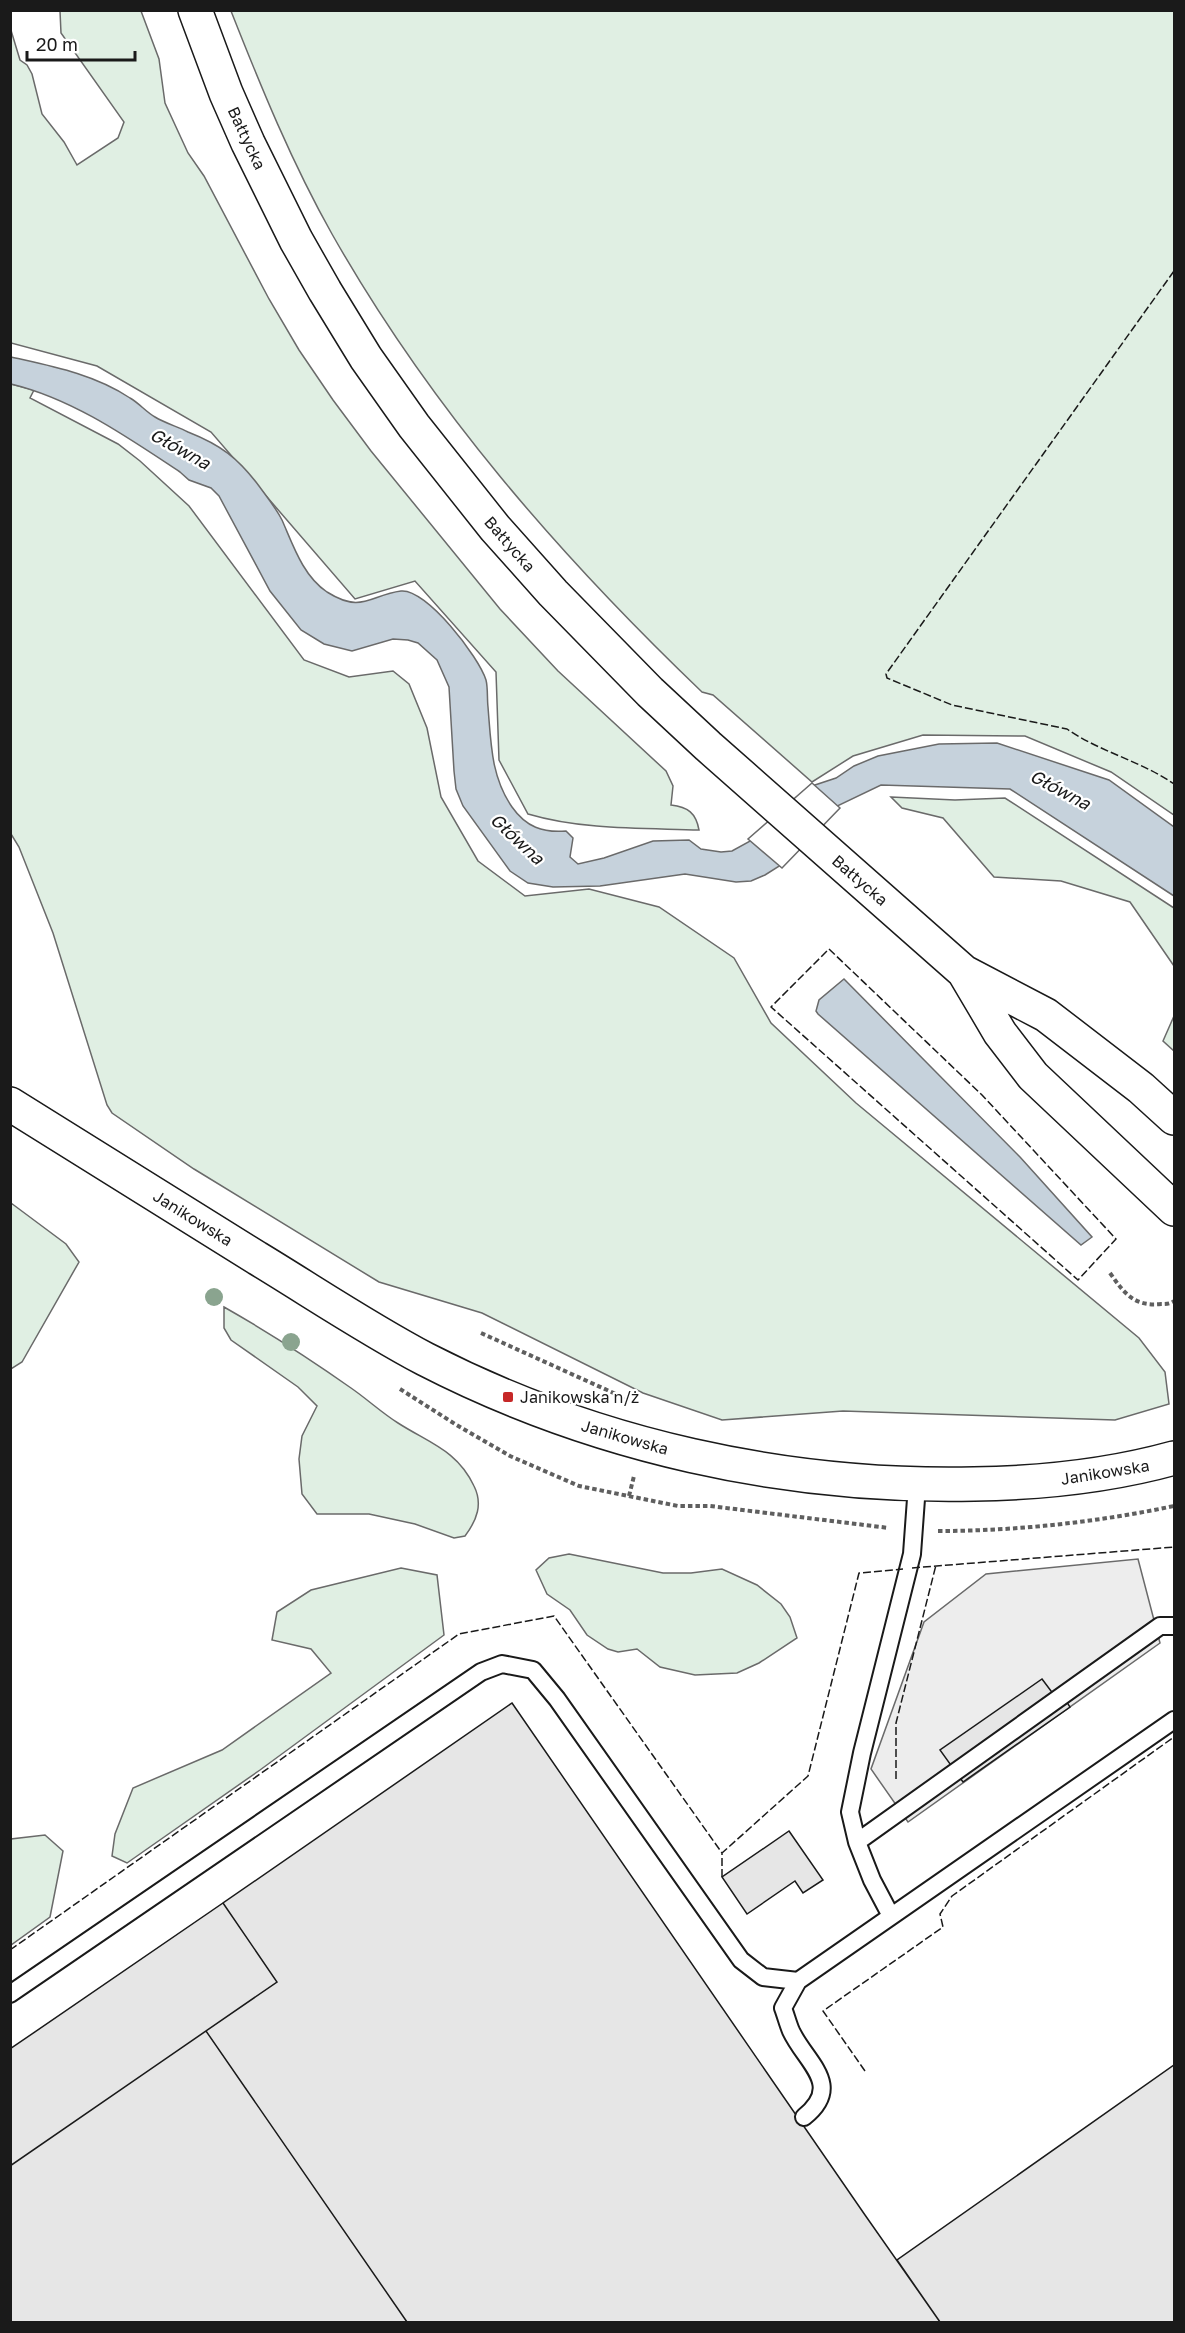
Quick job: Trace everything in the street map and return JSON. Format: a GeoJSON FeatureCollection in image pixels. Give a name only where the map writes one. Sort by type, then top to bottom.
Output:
{"type":"FeatureCollection","features":[{"type":"Feature","properties":{"kind":"main road","name":"Bałtycka"},"geometry":{"type":"LineString","coordinates":[[195,10],[230,103],[296,240],[366,358],[414,426],[482,512],[553,593],[650,692],[964,972],[1046,1015],[1141,1088],[1174,1118]]}},
{"type":"Feature","properties":{"kind":"main road","name":"Bałtycka"},"geometry":{"type":"LineString","coordinates":[[964,972],[1000,1033],[1033,1076],[1174,1209]]}},
{"type":"Feature","properties":{"kind":"main road","name":"Janikowska"},"geometry":{"type":"LineString","coordinates":[[10,1104],[388,1338],[426,1359],[508,1397],[610,1434],[740,1466],[848,1481],[916,1485],[1011,1484],[1111,1472],[1174,1458]]}},
{"type":"Feature","properties":{"kind":"lane"},"geometry":{"type":"LineString","coordinates":[[891,1916],[872,1880],[857,1842],[850,1812],[862,1753],[912,1554],[916,1485]]}},
{"type":"Feature","properties":{"kind":"lane"},"geometry":{"type":"LineString","coordinates":[[857,1842],[1160,1626],[1174,1626]]}},
{"type":"Feature","properties":{"kind":"lane"},"geometry":{"type":"LineString","coordinates":[[10,1994],[481,1672],[502,1664],[533,1670],[557,1699],[741,1960],[763,1977],[798,1981]]}},
{"type":"Feature","properties":{"kind":"lane"},"geometry":{"type":"LineString","coordinates":[[804,2117],[818,2106],[823,2090],[813,2063],[791,2032],[783,2008],[798,1981],[1174,1720]]}},
{"type":"Feature","properties":{"kind":"path"},"geometry":{"type":"LineString","coordinates":[[1110,1273],[1122,1290],[1137,1302],[1154,1305],[1170,1304],[1174,1301]]}},
{"type":"Feature","properties":{"kind":"path"},"geometry":{"type":"LineString","coordinates":[[970,1531],[1142,1513],[1174,1506]]}},
{"type":"Feature","properties":{"kind":"green space"},"geometry":{"type":"Polygon","coordinates":[[[60,11],[141,11],[159,59],[165,103],[188,153],[204,176],[269,299],[299,350],[333,400],[371,451],[500,609],[558,671],[666,771],[673,786],[671,805],[682,807],[690,812],[696,819],[699,830],[591,826],[528,814],[499,760],[496,672],[415,581],[355,599],[211,432],[97,366],[11,343],[10,27],[20,60],[27,65],[32,74],[42,114],[64,142],[77,165],[118,138],[124,122],[61,33],[60,11]]]}},
{"type":"Feature","properties":{"kind":"green space"},"geometry":{"type":"Polygon","coordinates":[[[231,11],[1174,11],[1174,815],[1111,772],[1025,736],[923,735],[853,756],[812,782],[713,695],[702,692],[649,640],[548,532],[454,419],[411,359],[370,298],[317,207],[278,124],[231,11]]]}},
{"type":"Feature","properties":{"kind":"green space"},"geometry":{"type":"Polygon","coordinates":[[[11,384],[34,390],[30,398],[118,444],[189,506],[304,660],[349,677],[393,671],[409,684],[427,728],[441,797],[478,861],[525,896],[589,889],[659,907],[734,958],[771,1023],[856,1103],[1139,1338],[1165,1372],[1169,1404],[1115,1420],[843,1411],[722,1420],[643,1393],[482,1313],[379,1282],[194,1169],[112,1113],[107,1105],[53,933],[19,847],[11,834],[11,384]]]}},
{"type":"Feature","properties":{"kind":"green space"},"geometry":{"type":"Polygon","coordinates":[[[891,797],[955,800],[1005,798],[1174,908],[1174,966],[1130,902],[1061,881],[994,877],[943,818],[902,808],[891,797]]]}},
{"type":"Feature","properties":{"kind":"green space"},"geometry":{"type":"Polygon","coordinates":[[[1174,1016],[1174,1051],[1163,1041],[1174,1016]]]}},
{"type":"Feature","properties":{"kind":"green space"},"geometry":{"type":"Polygon","coordinates":[[[11,1203],[66,1244],[79,1262],[22,1362],[11,1369],[11,1203]]]}},
{"type":"Feature","properties":{"kind":"green space"},"geometry":{"type":"Polygon","coordinates":[[[224,1307],[304,1356],[392,1419],[451,1456],[467,1474],[477,1493],[477,1512],[465,1536],[454,1538],[415,1524],[369,1514],[317,1514],[302,1494],[299,1459],[302,1436],[317,1406],[298,1387],[231,1340],[224,1328],[224,1307]]]}},
{"type":"Feature","properties":{"kind":"green space"},"geometry":{"type":"Polygon","coordinates":[[[569,1554],[663,1573],[691,1573],[722,1569],[757,1585],[781,1604],[790,1617],[797,1638],[759,1663],[737,1673],[695,1675],[660,1667],[637,1649],[618,1652],[608,1649],[587,1635],[570,1610],[547,1594],[536,1570],[549,1558],[569,1554]]]}},
{"type":"Feature","properties":{"kind":"green space"},"geometry":{"type":"Polygon","coordinates":[[[401,1568],[437,1575],[444,1635],[260,1770],[127,1863],[112,1856],[115,1834],[133,1788],[222,1750],[331,1673],[311,1649],[272,1640],[277,1612],[311,1590],[401,1568]]]}},
{"type":"Feature","properties":{"kind":"green space"},"geometry":{"type":"Polygon","coordinates":[[[45,1835],[63,1851],[50,1917],[11,1945],[11,1839],[45,1835]]]}},
{"type":"Feature","properties":{"kind":"shaded area"},"geometry":{"type":"Polygon","coordinates":[[[1138,1559],[1160,1643],[908,1822],[871,1769],[924,1622],[986,1574],[1138,1559]]]}},
{"type":"Feature","properties":{"kind":"water","name":"Główna"},"geometry":{"type":"Polygon","coordinates":[[[11,357],[72,372],[102,383],[133,400],[155,417],[210,442],[228,453],[251,476],[271,503],[282,520],[305,569],[311,578],[327,592],[349,602],[366,601],[401,591],[412,593],[424,600],[463,641],[486,680],[493,759],[505,796],[517,814],[529,824],[542,830],[566,831],[573,838],[570,857],[578,864],[604,858],[653,841],[689,840],[701,849],[732,851],[754,839],[812,786],[836,778],[854,766],[878,756],[939,744],[997,743],[1109,780],[1174,827],[1174,896],[1010,789],[881,785],[835,807],[781,865],[751,881],[736,882],[685,874],[600,886],[553,887],[528,883],[510,871],[463,806],[456,789],[449,687],[437,660],[418,643],[408,640],[393,639],[352,651],[324,644],[301,630],[270,591],[219,496],[211,488],[189,480],[140,446],[78,409],[11,384],[11,357]]]}},
{"type":"Feature","properties":{"kind":"water"},"geometry":{"type":"Polygon","coordinates":[[[844,979],[1020,1157],[1092,1237],[1081,1245],[818,1014],[816,1011],[819,1000],[844,979]]]}},
{"type":"Feature","properties":{"kind":"pier"},"geometry":{"type":"Polygon","coordinates":[[[812,783],[840,808],[782,868],[748,839],[812,783]]]}},
{"type":"Feature","properties":{"kind":"building"},"geometry":{"type":"Polygon","coordinates":[[[1042,1679],[1060,1703],[1065,1699],[1070,1707],[963,1782],[940,1750],[1042,1679]]]}},
{"type":"Feature","properties":{"kind":"building"},"geometry":{"type":"Polygon","coordinates":[[[512,1703],[940,2322],[407,2322],[206,2031],[277,1982],[223,1903],[512,1703]]]}},
{"type":"Feature","properties":{"kind":"building"},"geometry":{"type":"Polygon","coordinates":[[[789,1831],[823,1880],[803,1893],[795,1881],[747,1914],[722,1877],[789,1831]]]}},
{"type":"Feature","properties":{"kind":"building"},"geometry":{"type":"Polygon","coordinates":[[[223,1903],[277,1982],[10,2166],[10,2049],[223,1903]]]}},
{"type":"Feature","properties":{"kind":"building"},"geometry":{"type":"Polygon","coordinates":[[[206,2031],[407,2322],[10,2322],[10,2166],[206,2031]]]}},
{"type":"Feature","properties":{"kind":"building"},"geometry":{"type":"Polygon","coordinates":[[[1174,2065],[1174,2322],[940,2322],[897,2260],[1174,2065]]]}},
{"type":"Feature","properties":{"kind":"fence"},"geometry":{"type":"LineString","coordinates":[[1174,271],[886,674],[887,678],[952,705],[1067,729],[1174,784]]}},
{"type":"Feature","properties":{"kind":"fence"},"geometry":{"type":"LineString","coordinates":[[829,949],[982,1095],[1116,1239],[1078,1280],[771,1007],[829,949]]}},
{"type":"Feature","properties":{"kind":"fence"},"geometry":{"type":"LineString","coordinates":[[912,1568],[1174,1547]]}},
{"type":"Feature","properties":{"kind":"fence"},"geometry":{"type":"LineString","coordinates":[[896,1779],[896,1723],[936,1565]]}},
{"type":"Feature","properties":{"kind":"fence"},"geometry":{"type":"LineString","coordinates":[[10,1950],[459,1634],[554,1616],[722,1853],[808,1776],[859,1573],[903,1569]]}},
{"type":"Feature","properties":{"kind":"fence"},"geometry":{"type":"LineString","coordinates":[[865,2071],[823,2011],[943,1927],[940,1914],[952,1896],[1174,1737]]}},
{"type":"Feature","properties":{"kind":"fence"},"geometry":{"type":"LineString","coordinates":[[722,1853],[722,1877]]}},
{"type":"Feature","properties":{"kind":"place","name":"Janikowska n/ż"},"geometry":{"type":"Point","coordinates":[508,1397]}}]}
